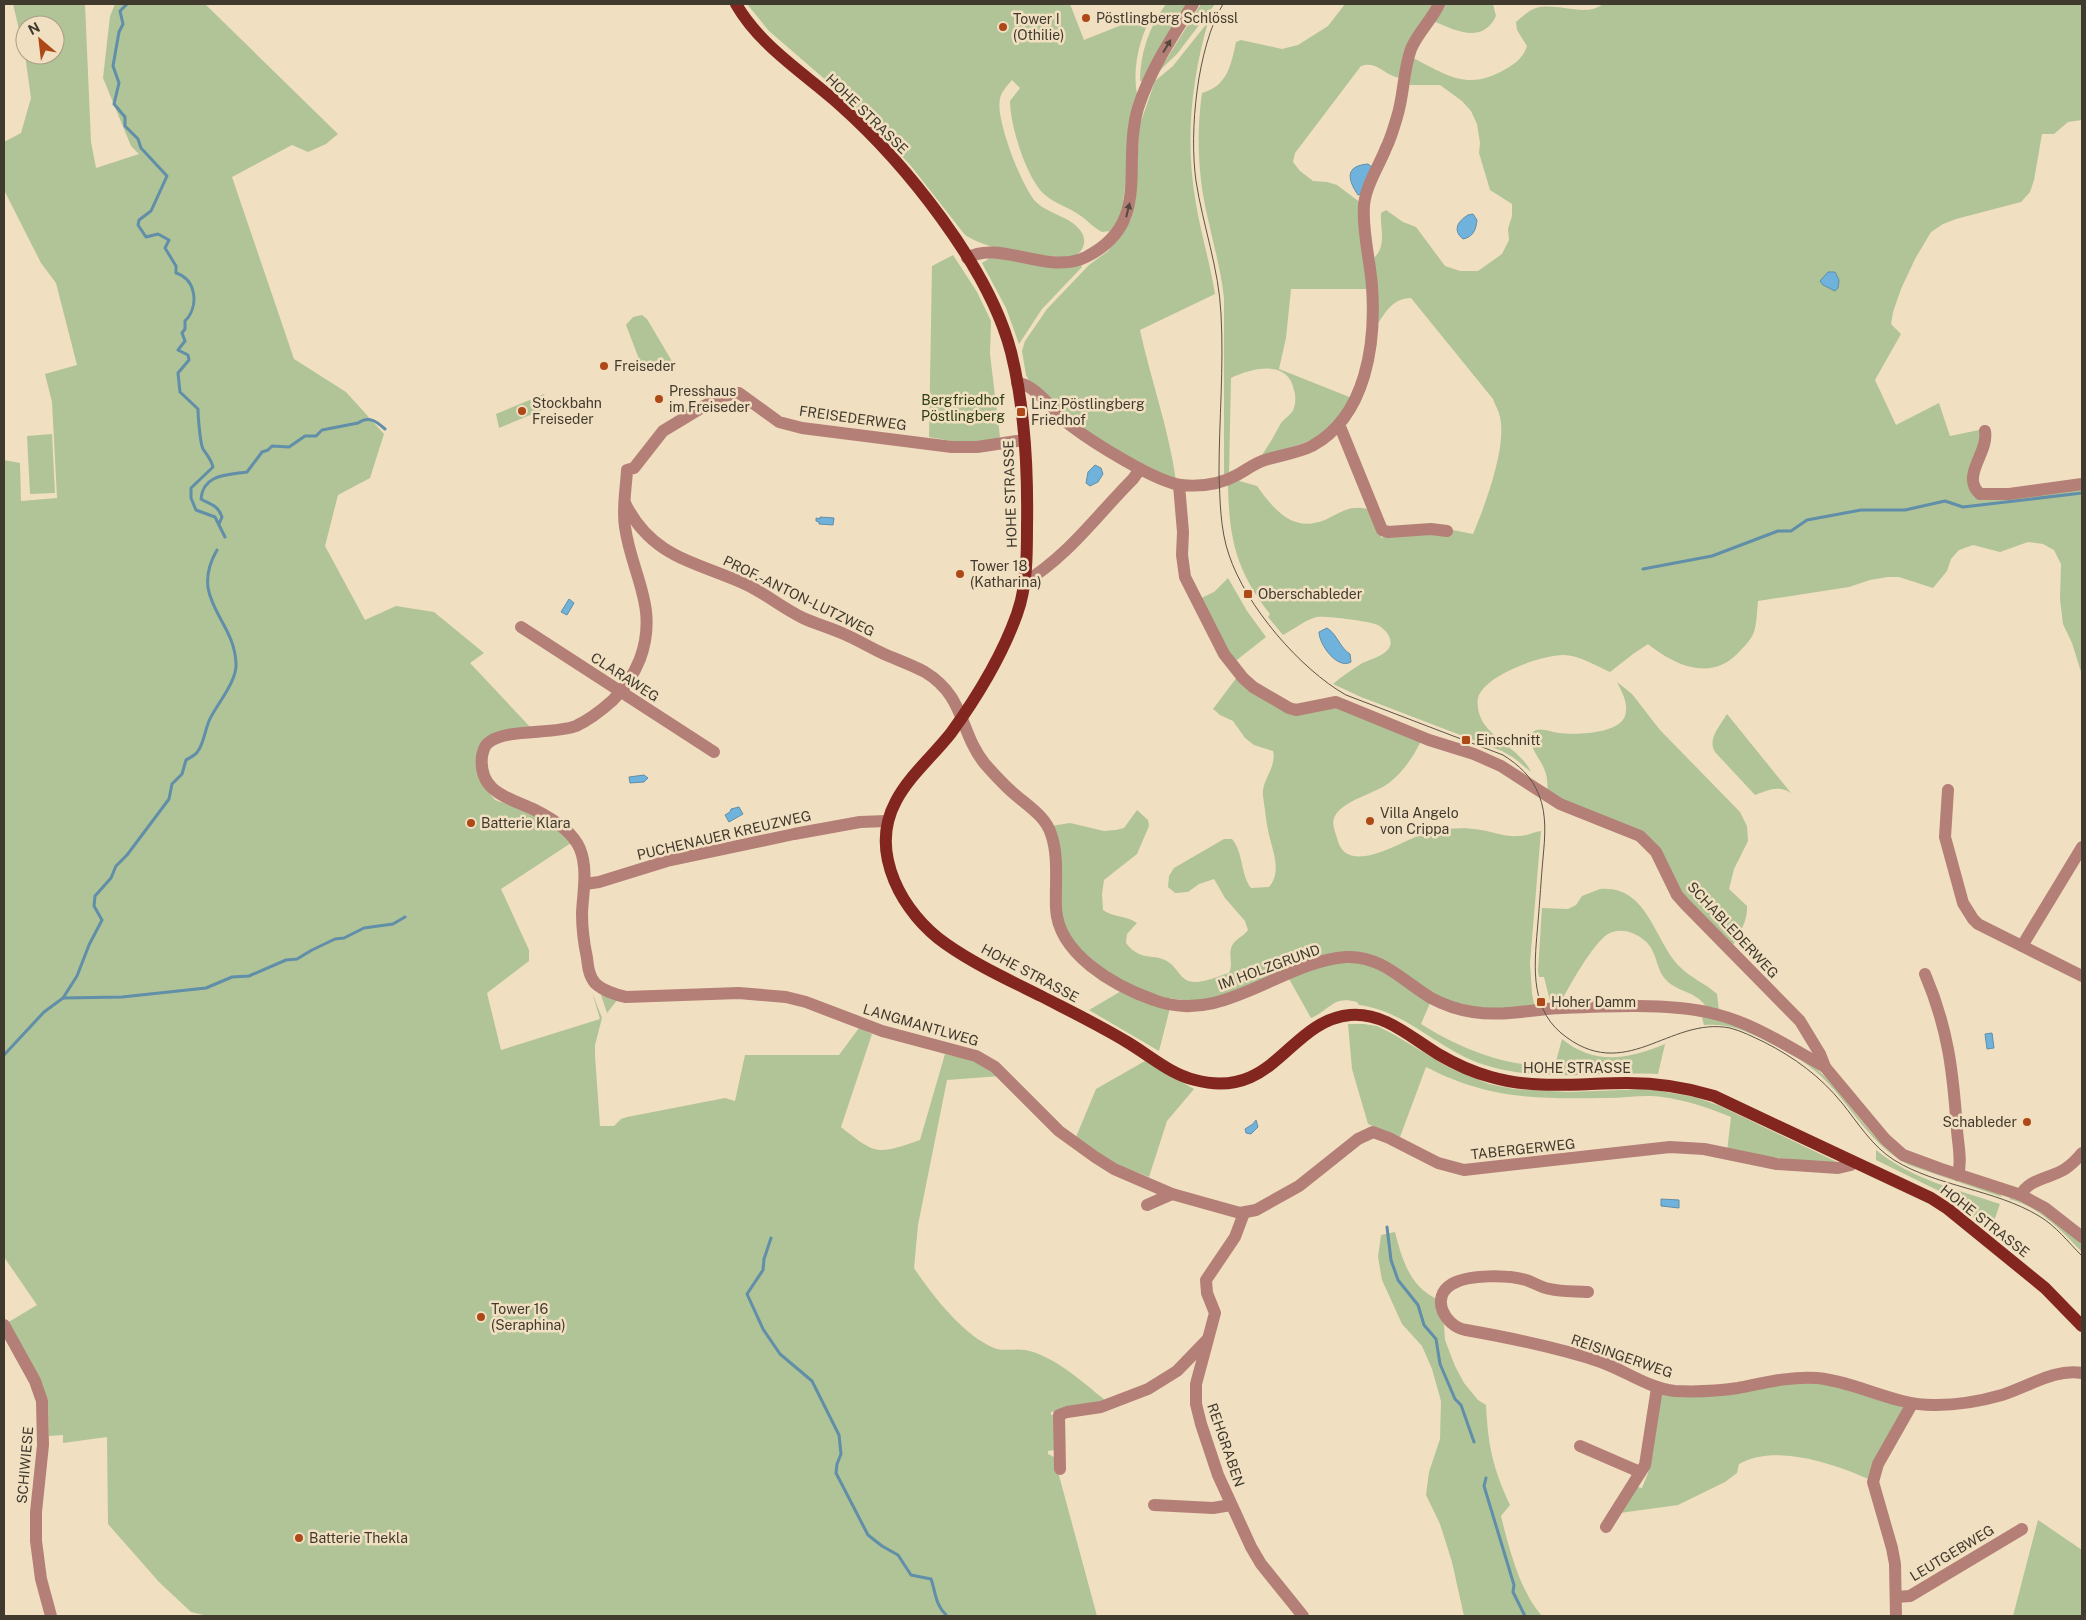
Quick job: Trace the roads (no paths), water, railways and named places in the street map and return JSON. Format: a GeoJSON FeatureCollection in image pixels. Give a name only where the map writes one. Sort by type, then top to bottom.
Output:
{"type":"FeatureCollection","features":[{"type":"Feature","properties":{"kind":"main road","name":"HOHE STRASSE"},"geometry":{"type":"LineString","coordinates":[[736,4],[757,34],[844,109],[883,148],[933,209],[967,258],[1002,324],[1010,350],[1017,383],[1024,440],[1027,508],[1025,582],[1021,603],[1008,637],[980,689],[962,716],[900,794],[887,821],[885,846],[891,874],[910,907],[939,939],[1003,977],[1123,1039],[1187,1078],[1199,1082],[1223,1084],[1251,1077],[1277,1060],[1317,1027],[1338,1018],[1363,1016],[1390,1024],[1461,1066],[1498,1079],[1543,1085],[1656,1084],[1679,1087],[1706,1094],[1737,1106],[1915,1190],[1948,1209],[2045,1288],[2082,1326]]}},
{"type":"Feature","properties":{"kind":"street"},"geometry":{"type":"LineString","coordinates":[[967,258],[977,253],[988,252],[1063,262],[1085,257],[1115,236],[1127,215],[1132,186],[1132,135],[1145,89],[1162,54],[1193,4]]}},
{"type":"Feature","properties":{"kind":"street"},"geometry":{"type":"LineString","coordinates":[[1017,383],[1030,387],[1064,421],[1080,432],[1140,469],[1179,484],[1220,483],[1265,460],[1312,446],[1338,427],[1361,387],[1369,360],[1373,318],[1372,286],[1364,217],[1366,195],[1387,146],[1397,116],[1411,50],[1416,38],[1438,4]]}},
{"type":"Feature","properties":{"kind":"street","name":"FREISEDERWEG"},"geometry":{"type":"LineString","coordinates":[[584,884],[582,858],[576,842],[560,826],[535,810],[504,798],[489,785],[482,765],[485,747],[488,742],[502,736],[564,729],[577,725],[594,715],[621,692],[630,680],[639,662],[648,631],[642,588],[626,537],[624,517],[627,470],[634,468],[663,431],[706,404],[723,396],[739,393],[779,422],[802,428],[952,447],[977,448],[1024,440]]}},
{"type":"Feature","properties":{"kind":"street"},"geometry":{"type":"LineString","coordinates":[[1338,427],[1341,429],[1382,530],[1388,532],[1431,529],[1447,531]]}},
{"type":"Feature","properties":{"kind":"street"},"geometry":{"type":"LineString","coordinates":[[1985,432],[1984,445],[1972,475],[1973,484],[1980,494],[2009,494],[2082,484]]}},
{"type":"Feature","properties":{"kind":"street"},"geometry":{"type":"LineString","coordinates":[[1025,582],[1064,553],[1133,479],[1140,469]]}},
{"type":"Feature","properties":{"kind":"street","name":"SCHABLEDERWEG"},"geometry":{"type":"LineString","coordinates":[[1179,484],[1183,532],[1182,561],[1185,578],[1224,654],[1243,678],[1261,692],[1289,708],[1296,710],[1336,702],[1429,740],[1489,760],[1529,783],[1560,804],[1640,836],[1656,852],[1685,904],[1800,1022],[1820,1054],[1825,1068],[1893,1147],[1916,1160],[2021,1195],[2045,1208],[2082,1237]]}},
{"type":"Feature","properties":{"kind":"street","name":"PROF.-ANTON-LUTZWEG"},"geometry":{"type":"LineString","coordinates":[[625,502],[642,530],[658,545],[673,554],[745,584],[801,617],[842,633],[923,671],[935,679],[952,696],[962,716]]}},
{"type":"Feature","properties":{"kind":"street"},"geometry":{"type":"LineString","coordinates":[[626,537],[642,530]]}},
{"type":"Feature","properties":{"kind":"street","name":"CLARAWEG"},"geometry":{"type":"LineString","coordinates":[[521,627],[714,752]]}},
{"type":"Feature","properties":{"kind":"street","name":"IM HOLZGRUND"},"geometry":{"type":"LineString","coordinates":[[962,716],[976,750],[985,763],[1007,788],[1033,809],[1048,827],[1054,847],[1057,918],[1061,930],[1068,941],[1079,954],[1115,982],[1155,1001],[1184,1006],[1215,1002],[1308,966],[1335,959],[1359,958],[1372,961],[1391,970],[1442,1003],[1474,1012],[1491,1014],[1544,1009],[1616,1007],[1671,1008],[1708,1012],[1761,1032],[1825,1068]]}},
{"type":"Feature","properties":{"kind":"street"},"geometry":{"type":"LineString","coordinates":[[1948,790],[1945,837],[1962,903],[1972,919],[1978,924],[2082,976]]}},
{"type":"Feature","properties":{"kind":"street","name":"PUCHENAUER KREUZWEG"},"geometry":{"type":"LineString","coordinates":[[584,884],[599,882],[667,861],[794,834],[860,822],[887,821]]}},
{"type":"Feature","properties":{"kind":"street"},"geometry":{"type":"LineString","coordinates":[[2022,946],[2082,847]]}},
{"type":"Feature","properties":{"kind":"street","name":"LANGMANTLWEG"},"geometry":{"type":"LineString","coordinates":[[584,884],[583,926],[591,976],[594,982],[602,988],[626,997],[739,993],[786,997],[816,1005],[882,1031],[976,1056],[992,1064],[1044,1117],[1073,1142],[1108,1165],[1172,1194]]}},
{"type":"Feature","properties":{"kind":"street"},"geometry":{"type":"LineString","coordinates":[[1925,974],[1940,1013],[1953,1072],[1959,1158],[1958,1175]]}},
{"type":"Feature","properties":{"kind":"street","name":"TABERGERWEG"},"geometry":{"type":"LineString","coordinates":[[1244,1213],[1256,1210],[1299,1186],[1358,1139],[1373,1132],[1438,1163],[1464,1170],[1670,1147],[1704,1149],[1757,1161],[1785,1164],[1838,1168],[1851,1165],[1853,1162]]}},
{"type":"Feature","properties":{"kind":"street"},"geometry":{"type":"LineString","coordinates":[[2021,1195],[2029,1185],[2065,1169],[2082,1153]]}},
{"type":"Feature","properties":{"kind":"street"},"geometry":{"type":"LineString","coordinates":[[1147,1205],[1172,1194],[1244,1213]]}},
{"type":"Feature","properties":{"kind":"street","name":"REHGRABEN"},"geometry":{"type":"LineString","coordinates":[[1244,1213],[1235,1237],[1206,1280],[1215,1313],[1197,1380],[1196,1404],[1213,1462],[1231,1505],[1258,1560],[1303,1616]]}},
{"type":"Feature","properties":{"kind":"street","name":"REISINGERWEG"},"geometry":{"type":"LineString","coordinates":[[1588,1292],[1550,1289],[1517,1278],[1470,1278],[1450,1285],[1443,1294],[1441,1305],[1446,1319],[1455,1327],[1502,1336],[1578,1355],[1607,1364],[1657,1388],[1702,1391],[1736,1388],[1780,1380],[1816,1378],[1852,1386],[1912,1404],[1936,1405],[1975,1402],[2004,1394],[2061,1373],[2072,1371],[2082,1373]]}},
{"type":"Feature","properties":{"kind":"street","name":"SCHIWIESE"},"geometry":{"type":"LineString","coordinates":[[4,1325],[35,1381],[42,1401],[43,1445],[36,1512],[36,1541],[41,1579],[52,1616]]}},
{"type":"Feature","properties":{"kind":"street","name":"REHGRABEN"},"geometry":{"type":"LineString","coordinates":[[1060,1468],[1058,1415],[1101,1407],[1157,1384],[1177,1371],[1209,1337]]}},
{"type":"Feature","properties":{"kind":"street"},"geometry":{"type":"LineString","coordinates":[[1606,1527],[1645,1465],[1657,1388]]}},
{"type":"Feature","properties":{"kind":"street"},"geometry":{"type":"LineString","coordinates":[[1896,1616],[1892,1548],[1873,1482],[1878,1464],[1912,1404]]}},
{"type":"Feature","properties":{"kind":"street"},"geometry":{"type":"LineString","coordinates":[[1580,1446],[1640,1472]]}},
{"type":"Feature","properties":{"kind":"street","name":"REHGRABEN"},"geometry":{"type":"LineString","coordinates":[[1154,1504],[1207,1508],[1222,1508],[1231,1505]]}},
{"type":"Feature","properties":{"kind":"street","name":"LEUTGEBWEG"},"geometry":{"type":"LineString","coordinates":[[1896,1598],[1910,1596],[2022,1529]]}},
{"type":"Feature","properties":{"kind":"water"},"geometry":{"type":"Polygon","coordinates":[[[1368,164],[1372,167],[1362,194],[1358,195],[1350,175],[1355,168],[1368,164]]]}},
{"type":"Feature","properties":{"kind":"water"},"geometry":{"type":"Polygon","coordinates":[[[1473,214],[1477,220],[1475,230],[1472,235],[1463,239],[1457,229],[1459,223],[1464,217],[1473,214]]]}},
{"type":"Feature","properties":{"kind":"water"},"geometry":{"type":"Polygon","coordinates":[[[1828,272],[1835,272],[1839,280],[1838,288],[1835,291],[1823,285],[1820,281],[1828,272]]]}},
{"type":"Feature","properties":{"kind":"water"},"geometry":{"type":"Polygon","coordinates":[[[1095,465],[1101,468],[1103,474],[1098,482],[1090,486],[1086,483],[1088,472],[1095,465]]]}},
{"type":"Feature","properties":{"kind":"water"},"geometry":{"type":"Polygon","coordinates":[[[820,517],[834,518],[833,525],[819,524],[816,518],[820,519],[820,517]]]}},
{"type":"Feature","properties":{"kind":"water"},"geometry":{"type":"Polygon","coordinates":[[[569,599],[574,603],[567,615],[561,612],[569,599]]]}},
{"type":"Feature","properties":{"kind":"water"},"geometry":{"type":"Polygon","coordinates":[[[1327,628],[1350,654],[1351,662],[1346,664],[1340,662],[1325,649],[1319,632],[1327,628]]]}},
{"type":"Feature","properties":{"kind":"water"},"geometry":{"type":"Polygon","coordinates":[[[644,775],[648,778],[644,782],[630,783],[629,777],[644,775]]]}},
{"type":"Feature","properties":{"kind":"water"},"geometry":{"type":"Polygon","coordinates":[[[739,807],[743,814],[729,822],[725,815],[731,809],[739,807]]]}},
{"type":"Feature","properties":{"kind":"water"},"geometry":{"type":"Polygon","coordinates":[[[1992,1033],[1994,1048],[1987,1049],[1985,1034],[1992,1033]]]}},
{"type":"Feature","properties":{"kind":"water"},"geometry":{"type":"Polygon","coordinates":[[[1256,1120],[1258,1127],[1251,1134],[1246,1133],[1245,1129],[1256,1120]]]}},
{"type":"Feature","properties":{"kind":"water"},"geometry":{"type":"Polygon","coordinates":[[[1661,1199],[1679,1200],[1679,1208],[1661,1206],[1661,1199]]]}},
{"type":"Feature","properties":{"kind":"waterway"},"geometry":{"type":"LineString","coordinates":[[127,4],[120,11],[123,24],[119,32],[113,66],[119,83],[114,104],[125,117],[125,126],[138,139],[141,148],[167,176],[151,211],[139,220],[138,225],[146,237],[158,234],[169,240],[165,248],[176,266],[176,273],[188,281],[194,294],[192,309],[185,321],[185,329],[182,333],[185,341],[178,350],[188,355],[189,360],[178,373],[180,392],[198,409],[202,446],[213,467],[191,488],[191,498],[196,510],[215,517],[225,537]]}},
{"type":"Feature","properties":{"kind":"waterway"},"geometry":{"type":"LineString","coordinates":[[219,524],[222,517],[218,510],[201,499],[206,485],[211,480],[224,475],[247,472],[262,452],[272,446],[289,447],[305,436],[316,436],[322,430],[366,420],[376,422],[385,429]]}},
{"type":"Feature","properties":{"kind":"waterway"},"geometry":{"type":"LineString","coordinates":[[1643,569],[1712,556],[1778,531],[1791,531],[1807,520],[1861,510],[1905,510],[1945,501],[1963,507],[2082,493]]}},
{"type":"Feature","properties":{"kind":"waterway"},"geometry":{"type":"LineString","coordinates":[[4,1055],[44,1012],[63,998],[77,976],[89,945],[102,920],[94,906],[95,896],[111,878],[116,866],[127,855],[169,799],[172,784],[182,774],[186,760],[196,754],[210,719],[234,677],[236,670],[234,648],[229,634],[215,609],[208,583],[209,567],[217,550]]}},
{"type":"Feature","properties":{"kind":"waterway"},"geometry":{"type":"LineString","coordinates":[[63,998],[122,997],[206,988],[232,977],[249,976],[286,960],[297,959],[335,939],[344,938],[364,928],[393,924],[405,917]]}},
{"type":"Feature","properties":{"kind":"waterway"},"geometry":{"type":"LineString","coordinates":[[1387,1227],[1391,1260],[1398,1280],[1418,1305],[1424,1325],[1436,1339],[1440,1364],[1455,1399],[1461,1405],[1474,1442]]}},
{"type":"Feature","properties":{"kind":"waterway"},"geometry":{"type":"LineString","coordinates":[[771,1238],[764,1259],[763,1270],[747,1294],[763,1329],[780,1354],[812,1381],[839,1435],[841,1454],[836,1473],[868,1535],[898,1555],[911,1575],[931,1579],[938,1603],[947,1616]]}},
{"type":"Feature","properties":{"kind":"waterway"},"geometry":{"type":"LineString","coordinates":[[1486,1478],[1484,1486],[1514,1585],[1513,1592],[1525,1616]]}},
{"type":"Feature","properties":{"kind":"tram line"},"geometry":{"type":"LineString","coordinates":[[1223,4],[1214,22],[1201,66],[1195,115],[1194,161],[1199,198],[1220,297],[1222,354],[1219,473],[1222,525],[1226,545],[1237,575],[1261,615],[1293,653],[1328,684],[1346,695],[1503,755],[1520,767],[1529,777],[1542,803],[1545,826],[1535,966],[1536,981],[1538,996],[1543,1009],[1550,1022],[1561,1033],[1584,1048],[1606,1053],[1627,1052],[1687,1031],[1708,1027],[1730,1028],[1743,1032],[1786,1054],[1816,1076],[1834,1093],[1872,1141],[1894,1160],[1929,1176],[2022,1207],[2051,1224],[2082,1256]]}},
{"type":"Feature","properties":{"kind":"place","name":"Pöstlingberg Schlössl"},"geometry":{"type":"Point","coordinates":[1086,18]}},
{"type":"Feature","properties":{"kind":"place","name":"Tower I (Othilie)"},"geometry":{"type":"Point","coordinates":[1003,27]}},
{"type":"Feature","properties":{"kind":"place","name":"Freiseder"},"geometry":{"type":"Point","coordinates":[604,366]}},
{"type":"Feature","properties":{"kind":"place","name":"Presshaus im Freiseder"},"geometry":{"type":"Point","coordinates":[659,399]}},
{"type":"Feature","properties":{"kind":"place","name":"Stockbahn Freiseder"},"geometry":{"type":"Point","coordinates":[522,411]}},
{"type":"Feature","properties":{"kind":"place","name":"Linz Pöstlingberg Friedhof"},"geometry":{"type":"Point","coordinates":[1021,412]}},
{"type":"Feature","properties":{"kind":"place","name":"Tower 18 (Katharina)"},"geometry":{"type":"Point","coordinates":[960,574]}},
{"type":"Feature","properties":{"kind":"place","name":"Oberschableder"},"geometry":{"type":"Point","coordinates":[1248,594]}},
{"type":"Feature","properties":{"kind":"place","name":"Einschnitt"},"geometry":{"type":"Point","coordinates":[1466,740]}},
{"type":"Feature","properties":{"kind":"place","name":"Villa Angelo von Crippa"},"geometry":{"type":"Point","coordinates":[1370,821]}},
{"type":"Feature","properties":{"kind":"place","name":"Batterie Klara"},"geometry":{"type":"Point","coordinates":[471,823]}},
{"type":"Feature","properties":{"kind":"place","name":"Hoher Damm"},"geometry":{"type":"Point","coordinates":[1541,1002]}},
{"type":"Feature","properties":{"kind":"place","name":"Schableder"},"geometry":{"type":"Point","coordinates":[2027,1122]}},
{"type":"Feature","properties":{"kind":"place","name":"Tower 16 (Seraphina)"},"geometry":{"type":"Point","coordinates":[481,1317]}},
{"type":"Feature","properties":{"kind":"place","name":"Batterie Thekla"},"geometry":{"type":"Point","coordinates":[299,1538]}},
{"type":"Feature","properties":{"kind":"park label","name":"Bergfriedhof Pöstlingberg"},"geometry":{"type":"Point","coordinates":[963,408]}}]}
